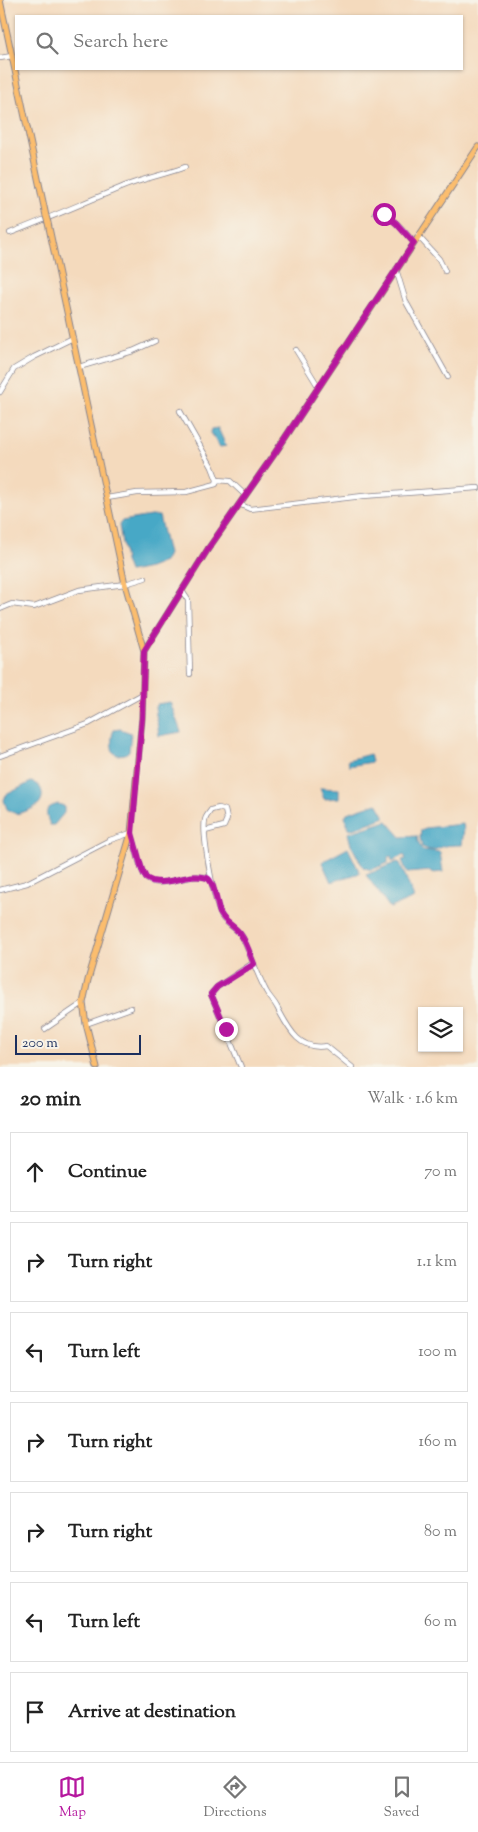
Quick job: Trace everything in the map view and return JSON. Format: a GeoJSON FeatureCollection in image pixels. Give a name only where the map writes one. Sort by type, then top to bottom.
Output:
{"type":"FeatureCollection","features":[{"type":"Feature","properties":{"kind":"main road"},"geometry":{"type":"LineString","coordinates":[[0,0],[125,584],[144,651],[144,694],[132,833],[88,980],[83,1003],[86,1024],[97,1067]]}},
{"type":"Feature","properties":{"kind":"main road"},"geometry":{"type":"LineString","coordinates":[[144,651],[208,549],[275,453],[478,147]]}},
{"type":"Feature","properties":{"kind":"street"},"geometry":{"type":"LineString","coordinates":[[0,58],[12,56]]}},
{"type":"Feature","properties":{"kind":"street"},"geometry":{"type":"LineString","coordinates":[[10,232],[48,219],[122,187],[185,167]]}},
{"type":"Feature","properties":{"kind":"street"},"geometry":{"type":"LineString","coordinates":[[375,213],[386,216],[414,243]]}},
{"type":"Feature","properties":{"kind":"street"},"geometry":{"type":"LineString","coordinates":[[418,236],[439,259],[445,271]]}},
{"type":"Feature","properties":{"kind":"street"},"geometry":{"type":"LineString","coordinates":[[396,269],[406,302],[448,377]]}},
{"type":"Feature","properties":{"kind":"street"},"geometry":{"type":"LineString","coordinates":[[0,392],[14,369],[73,338]]}},
{"type":"Feature","properties":{"kind":"street"},"geometry":{"type":"LineString","coordinates":[[79,367],[133,351],[155,342]]}},
{"type":"Feature","properties":{"kind":"street"},"geometry":{"type":"LineString","coordinates":[[296,350],[318,386]]}},
{"type":"Feature","properties":{"kind":"street"},"geometry":{"type":"LineString","coordinates":[[180,411],[212,467],[217,480]]}},
{"type":"Feature","properties":{"kind":"street"},"geometry":{"type":"LineString","coordinates":[[107,498],[137,493],[186,492],[216,484],[217,480]]}},
{"type":"Feature","properties":{"kind":"street"},"geometry":{"type":"LineString","coordinates":[[217,480],[230,481],[244,495]]}},
{"type":"Feature","properties":{"kind":"street"},"geometry":{"type":"LineString","coordinates":[[240,504],[250,510],[363,496],[478,488]]}},
{"type":"Feature","properties":{"kind":"street"},"geometry":{"type":"LineString","coordinates":[[0,609],[12,604],[34,607],[79,590],[125,584],[145,578]]}},
{"type":"Feature","properties":{"kind":"street"},"geometry":{"type":"LineString","coordinates":[[182,591],[188,600],[190,674]]}},
{"type":"Feature","properties":{"kind":"street"},"geometry":{"type":"LineString","coordinates":[[0,756],[88,724],[144,694]]}},
{"type":"Feature","properties":{"kind":"street"},"geometry":{"type":"LineString","coordinates":[[205,831],[224,826],[227,819],[225,810],[219,808],[211,810],[205,818],[205,831],[212,881],[218,908],[223,919],[242,936],[268,994],[293,1035],[309,1046],[326,1046],[352,1067]]}},
{"type":"Feature","properties":{"kind":"street"},"geometry":{"type":"LineString","coordinates":[[0,890],[27,882],[110,840],[132,833],[142,870],[150,881],[169,881],[188,877],[207,878],[212,881]]}},
{"type":"Feature","properties":{"kind":"street"},"geometry":{"type":"LineString","coordinates":[[241,1067],[211,994],[217,987],[254,964]]}},
{"type":"Feature","properties":{"kind":"street"},"geometry":{"type":"LineString","coordinates":[[45,1028],[83,1003]]}},
{"type":"Feature","properties":{"kind":"street"},"geometry":{"type":"LineString","coordinates":[[86,1024],[132,1008]]}},
{"type":"Feature","properties":{"kind":"water"},"geometry":{"type":"Polygon","coordinates":[[[218,428],[226,446],[220,447],[210,433],[211,429],[218,428]]]}},
{"type":"Feature","properties":{"kind":"water"},"geometry":{"type":"Polygon","coordinates":[[[159,516],[168,554],[164,562],[149,568],[129,572],[125,561],[119,525],[122,521],[159,516]]]}},
{"type":"Feature","properties":{"kind":"water"},"geometry":{"type":"Polygon","coordinates":[[[170,702],[181,732],[159,736],[155,707],[157,704],[170,702]]]}},
{"type":"Feature","properties":{"kind":"water"},"geometry":{"type":"Polygon","coordinates":[[[120,729],[131,733],[129,751],[125,754],[117,755],[113,752],[112,738],[114,730],[120,729]]]}},
{"type":"Feature","properties":{"kind":"water"},"geometry":{"type":"Polygon","coordinates":[[[370,754],[372,762],[349,766],[348,760],[370,754]]]}},
{"type":"Feature","properties":{"kind":"water"},"geometry":{"type":"Polygon","coordinates":[[[31,782],[41,789],[42,798],[38,805],[30,810],[16,814],[7,809],[4,800],[6,795],[31,782]]]}},
{"type":"Feature","properties":{"kind":"water"},"geometry":{"type":"Polygon","coordinates":[[[320,788],[339,789],[339,798],[324,799],[320,788]]]}},
{"type":"Feature","properties":{"kind":"water"},"geometry":{"type":"Polygon","coordinates":[[[377,803],[385,817],[353,829],[349,828],[345,817],[347,813],[377,803]]]}},
{"type":"Feature","properties":{"kind":"water"},"geometry":{"type":"Polygon","coordinates":[[[58,804],[64,806],[64,813],[54,825],[50,825],[47,811],[50,807],[58,804]]]}},
{"type":"Feature","properties":{"kind":"water"},"geometry":{"type":"Polygon","coordinates":[[[387,821],[401,837],[417,836],[422,850],[440,852],[443,872],[407,873],[402,860],[406,859],[404,855],[392,861],[391,856],[388,857],[388,863],[371,870],[363,867],[351,845],[348,833],[387,821]]]}},
{"type":"Feature","properties":{"kind":"water"},"geometry":{"type":"Polygon","coordinates":[[[463,824],[462,845],[445,846],[435,850],[422,847],[421,830],[463,824]]]}},
{"type":"Feature","properties":{"kind":"water"},"geometry":{"type":"Polygon","coordinates":[[[348,848],[360,873],[331,882],[322,862],[348,848]]]}},
{"type":"Feature","properties":{"kind":"water"},"geometry":{"type":"Polygon","coordinates":[[[397,862],[400,863],[414,898],[390,908],[366,875],[397,862]]]}},
{"type":"Feature","properties":{"kind":"route"},"geometry":{"type":"LineString","coordinates":[[226,1029],[211,994],[217,987],[254,964],[242,936],[223,919],[218,908],[212,881],[207,878],[188,877],[156,882],[146,878],[132,833],[142,718],[144,651],[208,549],[275,453],[414,243],[396,223],[384,214]]}}]}
